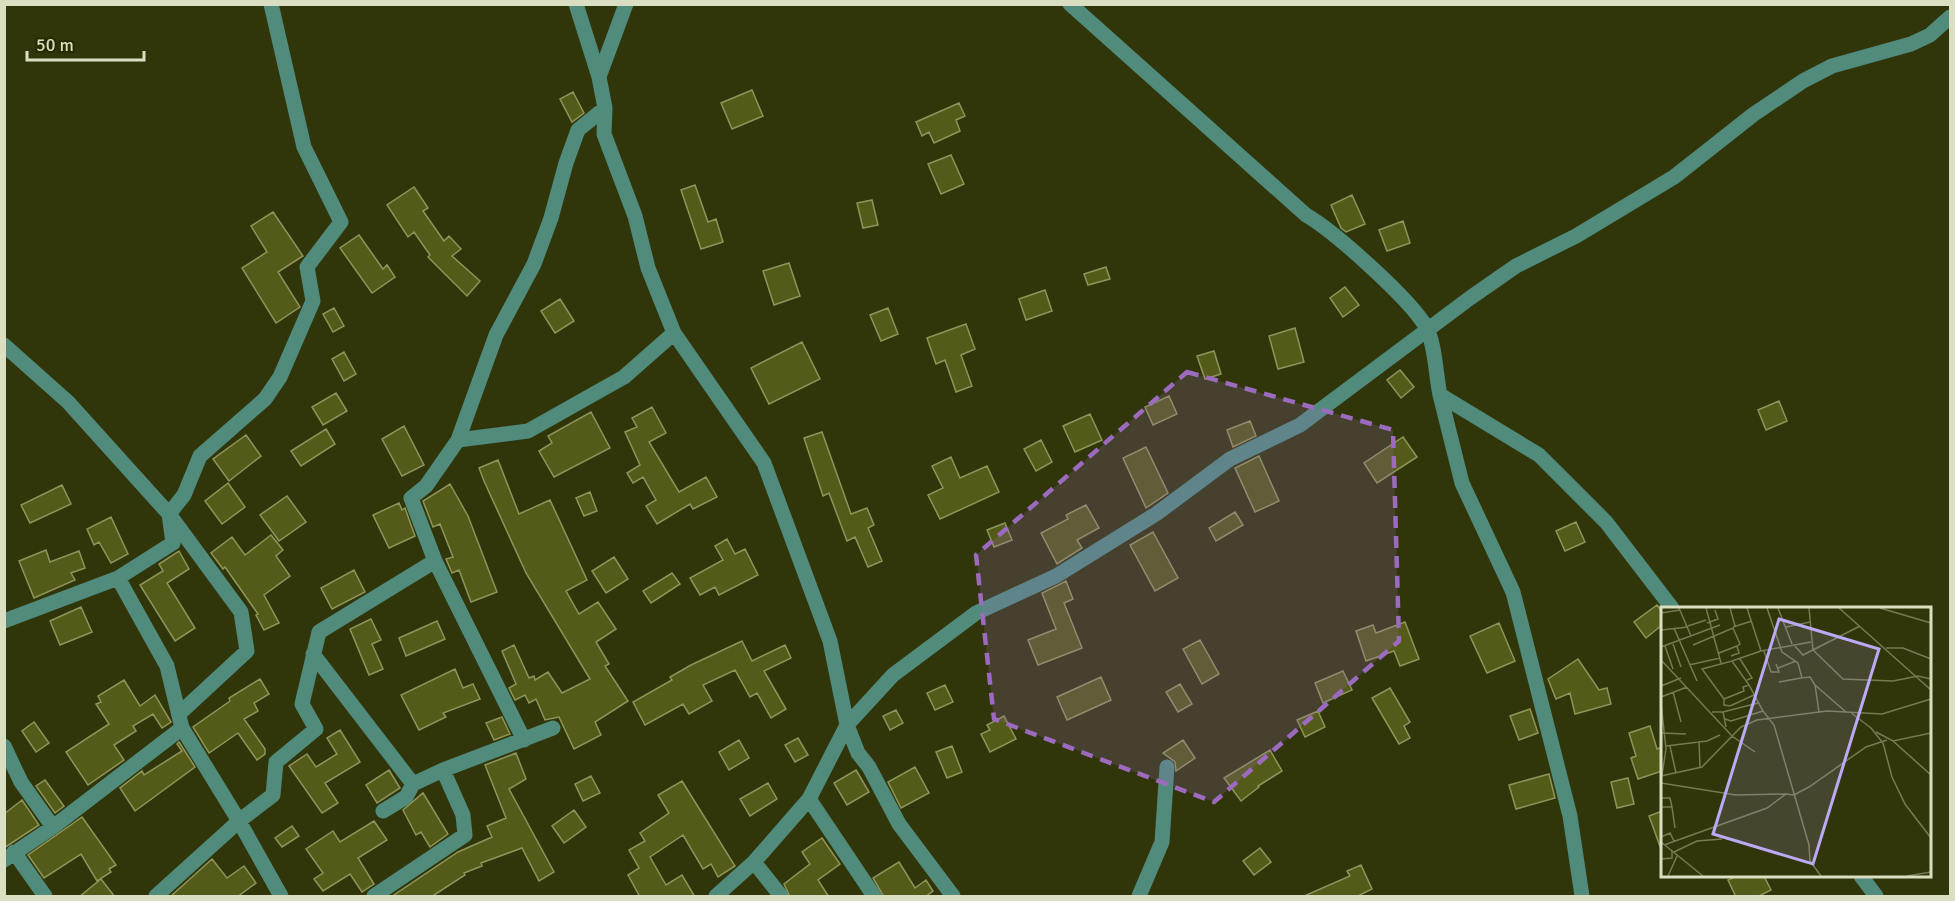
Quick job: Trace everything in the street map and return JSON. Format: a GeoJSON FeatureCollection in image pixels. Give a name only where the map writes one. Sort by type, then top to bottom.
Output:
{"type":"FeatureCollection","features":[{"type":"Feature","properties":{"kind":"street"},"geometry":{"type":"LineString","coordinates":[[4,621],[118,578],[173,543],[169,513],[184,495],[200,456],[265,399],[280,377],[314,301],[307,267],[341,222],[304,147],[271,4]]}},
{"type":"Feature","properties":{"kind":"street"},"geometry":{"type":"LineString","coordinates":[[576,4],[599,77],[605,108],[604,134],[635,216],[648,268],[674,333],[764,463],[830,641],[847,725],[858,753],[869,767],[899,824],[953,897]]}},
{"type":"Feature","properties":{"kind":"street"},"geometry":{"type":"LineString","coordinates":[[599,77],[626,4]]}},
{"type":"Feature","properties":{"kind":"street"},"geometry":{"type":"LineString","coordinates":[[1070,4],[1306,215],[1324,226],[1412,308],[1428,329],[1440,395],[1462,483],[1513,591],[1570,816],[1582,897]]}},
{"type":"Feature","properties":{"kind":"street"},"geometry":{"type":"LineString","coordinates":[[716,897],[754,862],[809,800],[847,725],[893,675],[976,614],[1056,576],[1156,514],[1230,459],[1300,425],[1428,329],[1516,267],[1576,236],[1674,177],[1754,114],[1803,81],[1832,66],[1911,44],[1930,35],[1950,17]]}},
{"type":"Feature","properties":{"kind":"street"},"geometry":{"type":"LineString","coordinates":[[524,740],[435,561],[411,498],[426,486],[458,441],[496,335],[534,264],[552,218],[566,163],[578,130],[605,108]]}},
{"type":"Feature","properties":{"kind":"street"},"geometry":{"type":"LineString","coordinates":[[458,441],[528,431],[624,377],[674,333]]}},
{"type":"Feature","properties":{"kind":"street"},"geometry":{"type":"LineString","coordinates":[[4,345],[68,402],[169,513],[241,612],[247,651],[181,720],[53,827],[9,856],[45,897]]}},
{"type":"Feature","properties":{"kind":"street"},"geometry":{"type":"LineString","coordinates":[[1440,395],[1539,455],[1606,522],[1670,607]]}},
{"type":"Feature","properties":{"kind":"street"},"geometry":{"type":"LineString","coordinates":[[156,897],[240,821],[273,795],[276,762],[316,729],[302,704],[319,632],[435,561]]}},
{"type":"Feature","properties":{"kind":"street"},"geometry":{"type":"LineString","coordinates":[[118,578],[167,666],[181,720],[240,821],[280,897]]}},
{"type":"Feature","properties":{"kind":"street"},"geometry":{"type":"LineString","coordinates":[[313,654],[413,784]]}},
{"type":"Feature","properties":{"kind":"street"},"geometry":{"type":"LineString","coordinates":[[383,811],[405,797],[413,784],[443,770],[553,728]]}},
{"type":"Feature","properties":{"kind":"street"},"geometry":{"type":"LineString","coordinates":[[4,746],[21,782],[53,827]]}},
{"type":"Feature","properties":{"kind":"street"},"geometry":{"type":"LineString","coordinates":[[1139,897],[1162,842],[1167,767]]}},
{"type":"Feature","properties":{"kind":"street"},"geometry":{"type":"LineString","coordinates":[[374,897],[465,836],[463,815],[443,770]]}},
{"type":"Feature","properties":{"kind":"street"},"geometry":{"type":"LineString","coordinates":[[809,800],[874,897]]}},
{"type":"Feature","properties":{"kind":"street"},"geometry":{"type":"LineString","coordinates":[[754,862],[781,897]]}},
{"type":"Feature","properties":{"kind":"street"},"geometry":{"type":"LineString","coordinates":[[1862,877],[1876,897]]}},
{"type":"Feature","properties":{"kind":"highlighted area"},"geometry":{"type":"Polygon","coordinates":[[[1187,372],[1393,430],[1399,641],[1214,802],[994,719],[976,555],[1187,372]]]}},
{"type":"Feature","properties":{"kind":"building"},"geometry":{"type":"Polygon","coordinates":[[[752,90],[763,116],[732,129],[721,103],[752,90]]]}},
{"type":"Feature","properties":{"kind":"building"},"geometry":{"type":"Polygon","coordinates":[[[573,92],[584,113],[572,122],[560,99],[573,92]]]}},
{"type":"Feature","properties":{"kind":"building"},"geometry":{"type":"Polygon","coordinates":[[[959,103],[965,116],[956,120],[960,131],[934,143],[929,132],[922,136],[916,122],[959,103]]]}},
{"type":"Feature","properties":{"kind":"building"},"geometry":{"type":"Polygon","coordinates":[[[951,155],[964,184],[941,194],[928,164],[951,155]]]}},
{"type":"Feature","properties":{"kind":"building"},"geometry":{"type":"Polygon","coordinates":[[[695,185],[708,222],[716,219],[723,242],[701,249],[681,190],[695,185]]]}},
{"type":"Feature","properties":{"kind":"building"},"geometry":{"type":"Polygon","coordinates":[[[414,187],[428,208],[423,211],[444,241],[449,236],[461,249],[452,256],[480,281],[467,296],[428,257],[430,255],[414,232],[408,237],[387,205],[414,187]]]}},
{"type":"Feature","properties":{"kind":"building"},"geometry":{"type":"Polygon","coordinates":[[[1352,195],[1365,224],[1346,232],[1341,228],[1331,205],[1352,195]]]}},
{"type":"Feature","properties":{"kind":"building"},"geometry":{"type":"Polygon","coordinates":[[[872,200],[878,225],[863,228],[857,203],[872,200]]]}},
{"type":"Feature","properties":{"kind":"building"},"geometry":{"type":"Polygon","coordinates":[[[273,212],[303,256],[278,272],[300,307],[276,323],[242,268],[267,252],[251,226],[273,212]]]}},
{"type":"Feature","properties":{"kind":"building"},"geometry":{"type":"Polygon","coordinates":[[[1403,221],[1410,243],[1387,251],[1379,230],[1403,221]]]}},
{"type":"Feature","properties":{"kind":"building"},"geometry":{"type":"Polygon","coordinates":[[[359,235],[383,269],[387,265],[395,277],[372,293],[340,248],[359,235]]]}},
{"type":"Feature","properties":{"kind":"building"},"geometry":{"type":"Polygon","coordinates":[[[789,263],[800,296],[774,305],[763,271],[789,263]]]}},
{"type":"Feature","properties":{"kind":"building"},"geometry":{"type":"Polygon","coordinates":[[[1106,267],[1110,279],[1088,285],[1084,274],[1106,267]]]}},
{"type":"Feature","properties":{"kind":"building"},"geometry":{"type":"Polygon","coordinates":[[[1345,287],[1359,305],[1343,317],[1330,298],[1345,287]]]}},
{"type":"Feature","properties":{"kind":"building"},"geometry":{"type":"Polygon","coordinates":[[[1045,290],[1052,311],[1026,320],[1019,299],[1045,290]]]}},
{"type":"Feature","properties":{"kind":"building"},"geometry":{"type":"Polygon","coordinates":[[[560,299],[574,321],[555,333],[541,311],[560,299]]]}},
{"type":"Feature","properties":{"kind":"building"},"geometry":{"type":"Polygon","coordinates":[[[334,308],[344,326],[333,332],[323,314],[334,308]]]}},
{"type":"Feature","properties":{"kind":"building"},"geometry":{"type":"Polygon","coordinates":[[[888,308],[898,334],[881,341],[870,315],[888,308]]]}},
{"type":"Feature","properties":{"kind":"building"},"geometry":{"type":"Polygon","coordinates":[[[966,324],[975,349],[961,355],[972,386],[956,392],[945,360],[936,364],[927,338],[966,324]]]}},
{"type":"Feature","properties":{"kind":"building"},"geometry":{"type":"Polygon","coordinates":[[[1295,328],[1304,362],[1278,369],[1269,336],[1295,328]]]}},
{"type":"Feature","properties":{"kind":"building"},"geometry":{"type":"Polygon","coordinates":[[[802,342],[820,379],[769,404],[751,368],[802,342]]]}},
{"type":"Feature","properties":{"kind":"building"},"geometry":{"type":"Polygon","coordinates":[[[1214,351],[1221,374],[1205,379],[1197,356],[1214,351]]]}},
{"type":"Feature","properties":{"kind":"building"},"geometry":{"type":"Polygon","coordinates":[[[344,352],[356,374],[344,381],[332,359],[344,352]]]}},
{"type":"Feature","properties":{"kind":"building"},"geometry":{"type":"Polygon","coordinates":[[[1400,370],[1414,387],[1401,398],[1387,380],[1400,370]]]}},
{"type":"Feature","properties":{"kind":"building"},"geometry":{"type":"Polygon","coordinates":[[[336,393],[347,411],[323,425],[312,407],[336,393]]]}},
{"type":"Feature","properties":{"kind":"building"},"geometry":{"type":"Polygon","coordinates":[[[1169,396],[1177,414],[1153,425],[1145,407],[1169,396]]]}},
{"type":"Feature","properties":{"kind":"building"},"geometry":{"type":"Polygon","coordinates":[[[1779,401],[1787,421],[1766,430],[1758,410],[1779,401]]]}},
{"type":"Feature","properties":{"kind":"building"},"geometry":{"type":"Polygon","coordinates":[[[652,407],[666,433],[649,442],[679,492],[706,477],[717,497],[693,509],[690,504],[657,524],[646,506],[656,500],[643,477],[633,483],[627,473],[640,465],[625,432],[637,427],[632,418],[652,407]]]}},
{"type":"Feature","properties":{"kind":"building"},"geometry":{"type":"Polygon","coordinates":[[[591,412],[610,448],[554,477],[539,451],[552,443],[548,436],[591,412]]]}},
{"type":"Feature","properties":{"kind":"building"},"geometry":{"type":"Polygon","coordinates":[[[1090,414],[1102,440],[1075,452],[1063,426],[1090,414]]]}},
{"type":"Feature","properties":{"kind":"building"},"geometry":{"type":"Polygon","coordinates":[[[1250,421],[1256,436],[1233,447],[1227,430],[1250,421]]]}},
{"type":"Feature","properties":{"kind":"building"},"geometry":{"type":"Polygon","coordinates":[[[404,426],[424,465],[402,476],[382,439],[404,426]]]}},
{"type":"Feature","properties":{"kind":"building"},"geometry":{"type":"Polygon","coordinates":[[[326,429],[335,444],[301,466],[291,451],[326,429]]]}},
{"type":"Feature","properties":{"kind":"building"},"geometry":{"type":"Polygon","coordinates":[[[822,432],[851,514],[867,508],[874,525],[868,528],[882,561],[868,567],[855,537],[847,541],[829,493],[823,496],[804,438],[822,432]]]}},
{"type":"Feature","properties":{"kind":"building"},"geometry":{"type":"Polygon","coordinates":[[[246,435],[261,456],[229,481],[213,459],[246,435]]]}},
{"type":"Feature","properties":{"kind":"building"},"geometry":{"type":"Polygon","coordinates":[[[1403,437],[1417,457],[1377,483],[1364,463],[1403,437]]]}},
{"type":"Feature","properties":{"kind":"building"},"geometry":{"type":"Polygon","coordinates":[[[1041,440],[1052,462],[1036,471],[1024,449],[1041,440]]]}},
{"type":"Feature","properties":{"kind":"building"},"geometry":{"type":"Polygon","coordinates":[[[1146,447],[1168,493],[1146,508],[1123,458],[1146,447]]]}},
{"type":"Feature","properties":{"kind":"building"},"geometry":{"type":"Polygon","coordinates":[[[1259,456],[1279,501],[1255,512],[1235,468],[1259,456]]]}},
{"type":"Feature","properties":{"kind":"building"},"geometry":{"type":"Polygon","coordinates":[[[951,457],[960,478],[987,466],[999,492],[940,519],[928,495],[943,488],[932,466],[951,457]]]}},
{"type":"Feature","properties":{"kind":"building"},"geometry":{"type":"Polygon","coordinates":[[[498,460],[519,514],[550,500],[587,580],[566,591],[579,614],[598,602],[616,629],[596,642],[609,664],[605,666],[628,701],[595,722],[601,735],[574,749],[559,717],[545,720],[536,699],[529,703],[525,695],[515,700],[509,688],[516,684],[502,651],[514,645],[529,678],[534,676],[535,680],[548,672],[562,693],[590,679],[526,573],[484,481],[479,468],[498,460]]]}},
{"type":"Feature","properties":{"kind":"building"},"geometry":{"type":"Polygon","coordinates":[[[228,483],[245,507],[222,524],[205,501],[228,483]]]}},
{"type":"Feature","properties":{"kind":"building"},"geometry":{"type":"Polygon","coordinates":[[[450,484],[468,516],[497,592],[471,602],[459,570],[452,573],[446,559],[453,557],[440,524],[433,527],[423,501],[450,484]]]}},
{"type":"Feature","properties":{"kind":"building"},"geometry":{"type":"Polygon","coordinates":[[[62,485],[71,504],[30,523],[21,505],[62,485]]]}},
{"type":"Feature","properties":{"kind":"building"},"geometry":{"type":"Polygon","coordinates":[[[590,492],[597,511],[584,516],[576,498],[590,492]]]}},
{"type":"Feature","properties":{"kind":"building"},"geometry":{"type":"Polygon","coordinates":[[[287,496],[306,522],[279,541],[260,515],[287,496]]]}},
{"type":"Feature","properties":{"kind":"building"},"geometry":{"type":"Polygon","coordinates":[[[399,503],[402,510],[405,508],[415,536],[389,548],[373,515],[399,503]]]}},
{"type":"Feature","properties":{"kind":"building"},"geometry":{"type":"Polygon","coordinates":[[[1086,505],[1099,528],[1077,540],[1082,548],[1057,564],[1041,533],[1068,519],[1066,515],[1086,505]]]}},
{"type":"Feature","properties":{"kind":"building"},"geometry":{"type":"Polygon","coordinates":[[[1235,512],[1243,525],[1216,541],[1209,528],[1235,512]]]}},
{"type":"Feature","properties":{"kind":"building"},"geometry":{"type":"Polygon","coordinates":[[[111,517],[128,554],[111,563],[99,542],[94,545],[87,529],[111,517]]]}},
{"type":"Feature","properties":{"kind":"building"},"geometry":{"type":"Polygon","coordinates":[[[1576,522],[1585,542],[1565,551],[1556,531],[1576,522]]]}},
{"type":"Feature","properties":{"kind":"building"},"geometry":{"type":"Polygon","coordinates":[[[1005,523],[1012,540],[994,547],[987,530],[1005,523]]]}},
{"type":"Feature","properties":{"kind":"building"},"geometry":{"type":"Polygon","coordinates":[[[1153,532],[1178,578],[1155,591],[1130,545],[1153,532]]]}},
{"type":"Feature","properties":{"kind":"building"},"geometry":{"type":"Polygon","coordinates":[[[271,535],[283,550],[276,556],[290,576],[264,595],[279,623],[264,630],[256,615],[258,614],[225,567],[223,569],[211,553],[232,537],[245,555],[271,535]]]}},
{"type":"Feature","properties":{"kind":"building"},"geometry":{"type":"Polygon","coordinates":[[[727,539],[735,554],[745,549],[758,575],[719,595],[715,587],[700,595],[690,578],[723,560],[715,546],[727,539]]]}},
{"type":"Feature","properties":{"kind":"building"},"geometry":{"type":"Polygon","coordinates":[[[46,550],[50,562],[79,551],[85,568],[71,573],[75,580],[34,598],[19,561],[46,550]]]}},
{"type":"Feature","properties":{"kind":"building"},"geometry":{"type":"Polygon","coordinates":[[[179,551],[189,569],[167,583],[195,628],[175,641],[140,585],[163,571],[159,564],[179,551]]]}},
{"type":"Feature","properties":{"kind":"building"},"geometry":{"type":"Polygon","coordinates":[[[614,557],[628,579],[606,593],[592,571],[614,557]]]}},
{"type":"Feature","properties":{"kind":"building"},"geometry":{"type":"Polygon","coordinates":[[[354,570],[365,592],[332,609],[321,588],[354,570]]]}},
{"type":"Feature","properties":{"kind":"building"},"geometry":{"type":"Polygon","coordinates":[[[672,573],[680,584],[651,603],[643,591],[672,573]]]}},
{"type":"Feature","properties":{"kind":"building"},"geometry":{"type":"Polygon","coordinates":[[[1066,581],[1073,599],[1064,603],[1082,648],[1038,665],[1028,640],[1056,629],[1042,593],[1066,581]]]}},
{"type":"Feature","properties":{"kind":"building"},"geometry":{"type":"Polygon","coordinates":[[[1657,605],[1661,611],[1661,626],[1646,638],[1634,622],[1657,605]]]}},
{"type":"Feature","properties":{"kind":"building"},"geometry":{"type":"Polygon","coordinates":[[[81,607],[92,632],[60,645],[50,621],[81,607]]]}},
{"type":"Feature","properties":{"kind":"building"},"geometry":{"type":"Polygon","coordinates":[[[371,619],[381,640],[372,644],[383,669],[369,675],[350,629],[371,619]]]}},
{"type":"Feature","properties":{"kind":"building"},"geometry":{"type":"Polygon","coordinates":[[[437,621],[445,639],[406,656],[399,638],[437,621]]]}},
{"type":"Feature","properties":{"kind":"building"},"geometry":{"type":"Polygon","coordinates":[[[1405,622],[1419,659],[1400,666],[1394,651],[1366,661],[1356,631],[1373,625],[1376,633],[1405,622]]]}},
{"type":"Feature","properties":{"kind":"building"},"geometry":{"type":"Polygon","coordinates":[[[1499,623],[1515,661],[1487,673],[1470,636],[1499,623]]]}},
{"type":"Feature","properties":{"kind":"building"},"geometry":{"type":"Polygon","coordinates":[[[1200,640],[1219,674],[1202,684],[1183,649],[1200,640]]]}},
{"type":"Feature","properties":{"kind":"building"},"geometry":{"type":"Polygon","coordinates":[[[742,641],[752,661],[785,645],[791,658],[764,671],[786,709],[771,718],[757,693],[750,697],[735,670],[703,685],[712,701],[689,714],[683,704],[645,725],[633,702],[672,680],[670,677],[691,665],[742,641]]]}},
{"type":"Feature","properties":{"kind":"building"},"geometry":{"type":"Polygon","coordinates":[[[1578,659],[1599,690],[1607,688],[1611,704],[1575,714],[1570,693],[1556,699],[1548,679],[1578,659]]]}},
{"type":"Feature","properties":{"kind":"building"},"geometry":{"type":"Polygon","coordinates":[[[455,669],[463,688],[473,684],[480,699],[443,713],[446,717],[419,730],[401,695],[455,669]]]}},
{"type":"Feature","properties":{"kind":"building"},"geometry":{"type":"Polygon","coordinates":[[[1343,671],[1352,690],[1323,703],[1315,683],[1343,671]]]}},
{"type":"Feature","properties":{"kind":"building"},"geometry":{"type":"Polygon","coordinates":[[[1101,677],[1111,700],[1067,720],[1057,697],[1101,677]]]}},
{"type":"Feature","properties":{"kind":"building"},"geometry":{"type":"Polygon","coordinates":[[[260,679],[269,694],[254,703],[258,711],[244,719],[265,749],[265,754],[257,760],[238,733],[209,753],[193,727],[230,701],[229,698],[260,679]]]}},
{"type":"Feature","properties":{"kind":"building"},"geometry":{"type":"Polygon","coordinates":[[[124,680],[140,706],[155,695],[171,722],[162,728],[153,714],[133,726],[136,731],[114,745],[124,760],[88,785],[66,752],[109,724],[96,704],[101,702],[98,696],[124,680]]]}},
{"type":"Feature","properties":{"kind":"building"},"geometry":{"type":"Polygon","coordinates":[[[1180,684],[1192,704],[1178,712],[1166,692],[1180,684]]]}},
{"type":"Feature","properties":{"kind":"building"},"geometry":{"type":"Polygon","coordinates":[[[945,685],[953,702],[935,710],[927,693],[945,685]]]}},
{"type":"Feature","properties":{"kind":"building"},"geometry":{"type":"Polygon","coordinates":[[[1390,688],[1410,722],[1404,726],[1410,738],[1399,744],[1372,698],[1390,688]]]}},
{"type":"Feature","properties":{"kind":"building"},"geometry":{"type":"Polygon","coordinates":[[[1530,709],[1538,733],[1519,740],[1510,716],[1530,709]]]}},
{"type":"Feature","properties":{"kind":"building"},"geometry":{"type":"Polygon","coordinates":[[[896,710],[903,723],[890,730],[883,716],[896,710]]]}},
{"type":"Feature","properties":{"kind":"building"},"geometry":{"type":"Polygon","coordinates":[[[1318,711],[1325,727],[1305,737],[1297,720],[1318,711]]]}},
{"type":"Feature","properties":{"kind":"building"},"geometry":{"type":"Polygon","coordinates":[[[1004,716],[1016,739],[990,752],[981,734],[990,730],[987,725],[1004,716]]]}},
{"type":"Feature","properties":{"kind":"building"},"geometry":{"type":"Polygon","coordinates":[[[502,717],[510,734],[494,740],[486,723],[502,717]]]}},
{"type":"Feature","properties":{"kind":"building"},"geometry":{"type":"Polygon","coordinates":[[[34,722],[49,743],[36,752],[22,731],[34,722]]]}},
{"type":"Feature","properties":{"kind":"building"},"geometry":{"type":"Polygon","coordinates":[[[1650,726],[1657,749],[1661,747],[1661,771],[1638,779],[1631,758],[1636,756],[1629,733],[1650,726]]]}},
{"type":"Feature","properties":{"kind":"building"},"geometry":{"type":"Polygon","coordinates":[[[340,730],[360,762],[325,783],[338,803],[322,813],[289,766],[307,754],[316,767],[337,754],[327,738],[340,730]]]}},
{"type":"Feature","properties":{"kind":"building"},"geometry":{"type":"Polygon","coordinates":[[[798,738],[808,755],[795,762],[785,745],[798,738]]]}},
{"type":"Feature","properties":{"kind":"building"},"geometry":{"type":"Polygon","coordinates":[[[739,740],[749,758],[729,770],[719,752],[739,740]]]}},
{"type":"Feature","properties":{"kind":"building"},"geometry":{"type":"Polygon","coordinates":[[[1183,740],[1195,758],[1176,771],[1175,762],[1163,753],[1183,740]]]}},
{"type":"Feature","properties":{"kind":"building"},"geometry":{"type":"Polygon","coordinates":[[[179,742],[195,767],[135,811],[120,788],[142,771],[144,775],[182,751],[177,744],[179,742]]]}},
{"type":"Feature","properties":{"kind":"building"},"geometry":{"type":"Polygon","coordinates":[[[952,746],[962,772],[947,778],[936,752],[952,746]]]}},
{"type":"Feature","properties":{"kind":"building"},"geometry":{"type":"Polygon","coordinates":[[[1270,750],[1282,771],[1258,786],[1241,801],[1224,778],[1270,750]]]}},
{"type":"Feature","properties":{"kind":"building"},"geometry":{"type":"Polygon","coordinates":[[[516,753],[526,779],[509,789],[554,872],[539,881],[522,848],[481,863],[482,866],[464,873],[465,875],[431,897],[391,897],[458,852],[492,837],[487,826],[506,818],[485,765],[516,753]]]}},
{"type":"Feature","properties":{"kind":"building"},"geometry":{"type":"Polygon","coordinates":[[[915,767],[929,793],[901,808],[888,782],[915,767]]]}},
{"type":"Feature","properties":{"kind":"building"},"geometry":{"type":"Polygon","coordinates":[[[389,770],[400,788],[377,803],[366,785],[389,770]]]}},
{"type":"Feature","properties":{"kind":"building"},"geometry":{"type":"Polygon","coordinates":[[[856,770],[869,792],[847,805],[834,783],[856,770]]]}},
{"type":"Feature","properties":{"kind":"building"},"geometry":{"type":"Polygon","coordinates":[[[1549,774],[1555,798],[1516,809],[1509,785],[1549,774]]]}},
{"type":"Feature","properties":{"kind":"building"},"geometry":{"type":"Polygon","coordinates":[[[591,776],[600,793],[583,801],[575,784],[591,776]]]}},
{"type":"Feature","properties":{"kind":"building"},"geometry":{"type":"Polygon","coordinates":[[[1628,778],[1634,804],[1617,808],[1611,782],[1628,778]]]}},
{"type":"Feature","properties":{"kind":"building"},"geometry":{"type":"Polygon","coordinates":[[[45,780],[64,806],[55,813],[36,786],[45,780]]]}},
{"type":"Feature","properties":{"kind":"building"},"geometry":{"type":"Polygon","coordinates":[[[682,781],[735,866],[718,877],[711,864],[703,869],[683,835],[650,857],[666,885],[682,875],[695,897],[640,897],[628,875],[639,868],[629,850],[645,841],[640,833],[669,813],[658,795],[682,781]]]}},
{"type":"Feature","properties":{"kind":"building"},"geometry":{"type":"Polygon","coordinates":[[[768,783],[777,799],[750,816],[740,799],[768,783]]]}},
{"type":"Feature","properties":{"kind":"building"},"geometry":{"type":"Polygon","coordinates":[[[423,793],[448,834],[430,847],[421,832],[416,835],[403,810],[423,793]]]}},
{"type":"Feature","properties":{"kind":"building"},"geometry":{"type":"Polygon","coordinates":[[[22,800],[39,825],[4,848],[4,814],[22,800]]]}},
{"type":"Feature","properties":{"kind":"building"},"geometry":{"type":"Polygon","coordinates":[[[574,810],[586,827],[564,843],[552,826],[574,810]]]}},
{"type":"Feature","properties":{"kind":"building"},"geometry":{"type":"Polygon","coordinates":[[[1661,811],[1661,849],[1649,816],[1661,811]]]}},
{"type":"Feature","properties":{"kind":"building"},"geometry":{"type":"Polygon","coordinates":[[[82,817],[116,865],[109,869],[111,872],[97,881],[81,854],[44,878],[28,855],[82,817]]]}},
{"type":"Feature","properties":{"kind":"building"},"geometry":{"type":"Polygon","coordinates":[[[374,821],[387,840],[358,858],[374,884],[362,892],[350,874],[323,891],[314,879],[323,873],[306,849],[333,831],[340,842],[374,821]]]}},
{"type":"Feature","properties":{"kind":"building"},"geometry":{"type":"Polygon","coordinates":[[[292,826],[299,836],[282,847],[275,838],[292,826]]]}},
{"type":"Feature","properties":{"kind":"building"},"geometry":{"type":"Polygon","coordinates":[[[822,838],[840,864],[818,880],[829,897],[790,897],[784,884],[810,864],[802,852],[822,838]]]}},
{"type":"Feature","properties":{"kind":"building"},"geometry":{"type":"Polygon","coordinates":[[[1260,848],[1271,862],[1254,875],[1243,861],[1260,848]]]}},
{"type":"Feature","properties":{"kind":"building"},"geometry":{"type":"Polygon","coordinates":[[[212,859],[227,878],[244,866],[256,883],[237,897],[170,897],[212,859]]]}},
{"type":"Feature","properties":{"kind":"building"},"geometry":{"type":"Polygon","coordinates":[[[899,862],[915,888],[926,880],[933,891],[925,897],[884,897],[873,878],[899,862]]]}},
{"type":"Feature","properties":{"kind":"building"},"geometry":{"type":"Polygon","coordinates":[[[1361,865],[1372,889],[1356,897],[1302,897],[1350,876],[1347,871],[1361,865]]]}},
{"type":"Feature","properties":{"kind":"building"},"geometry":{"type":"Polygon","coordinates":[[[1735,877],[1764,877],[1771,890],[1757,897],[1736,897],[1728,880],[1735,877]]]}},
{"type":"Feature","properties":{"kind":"building"},"geometry":{"type":"Polygon","coordinates":[[[101,879],[115,897],[79,897],[101,879]]]}}]}
